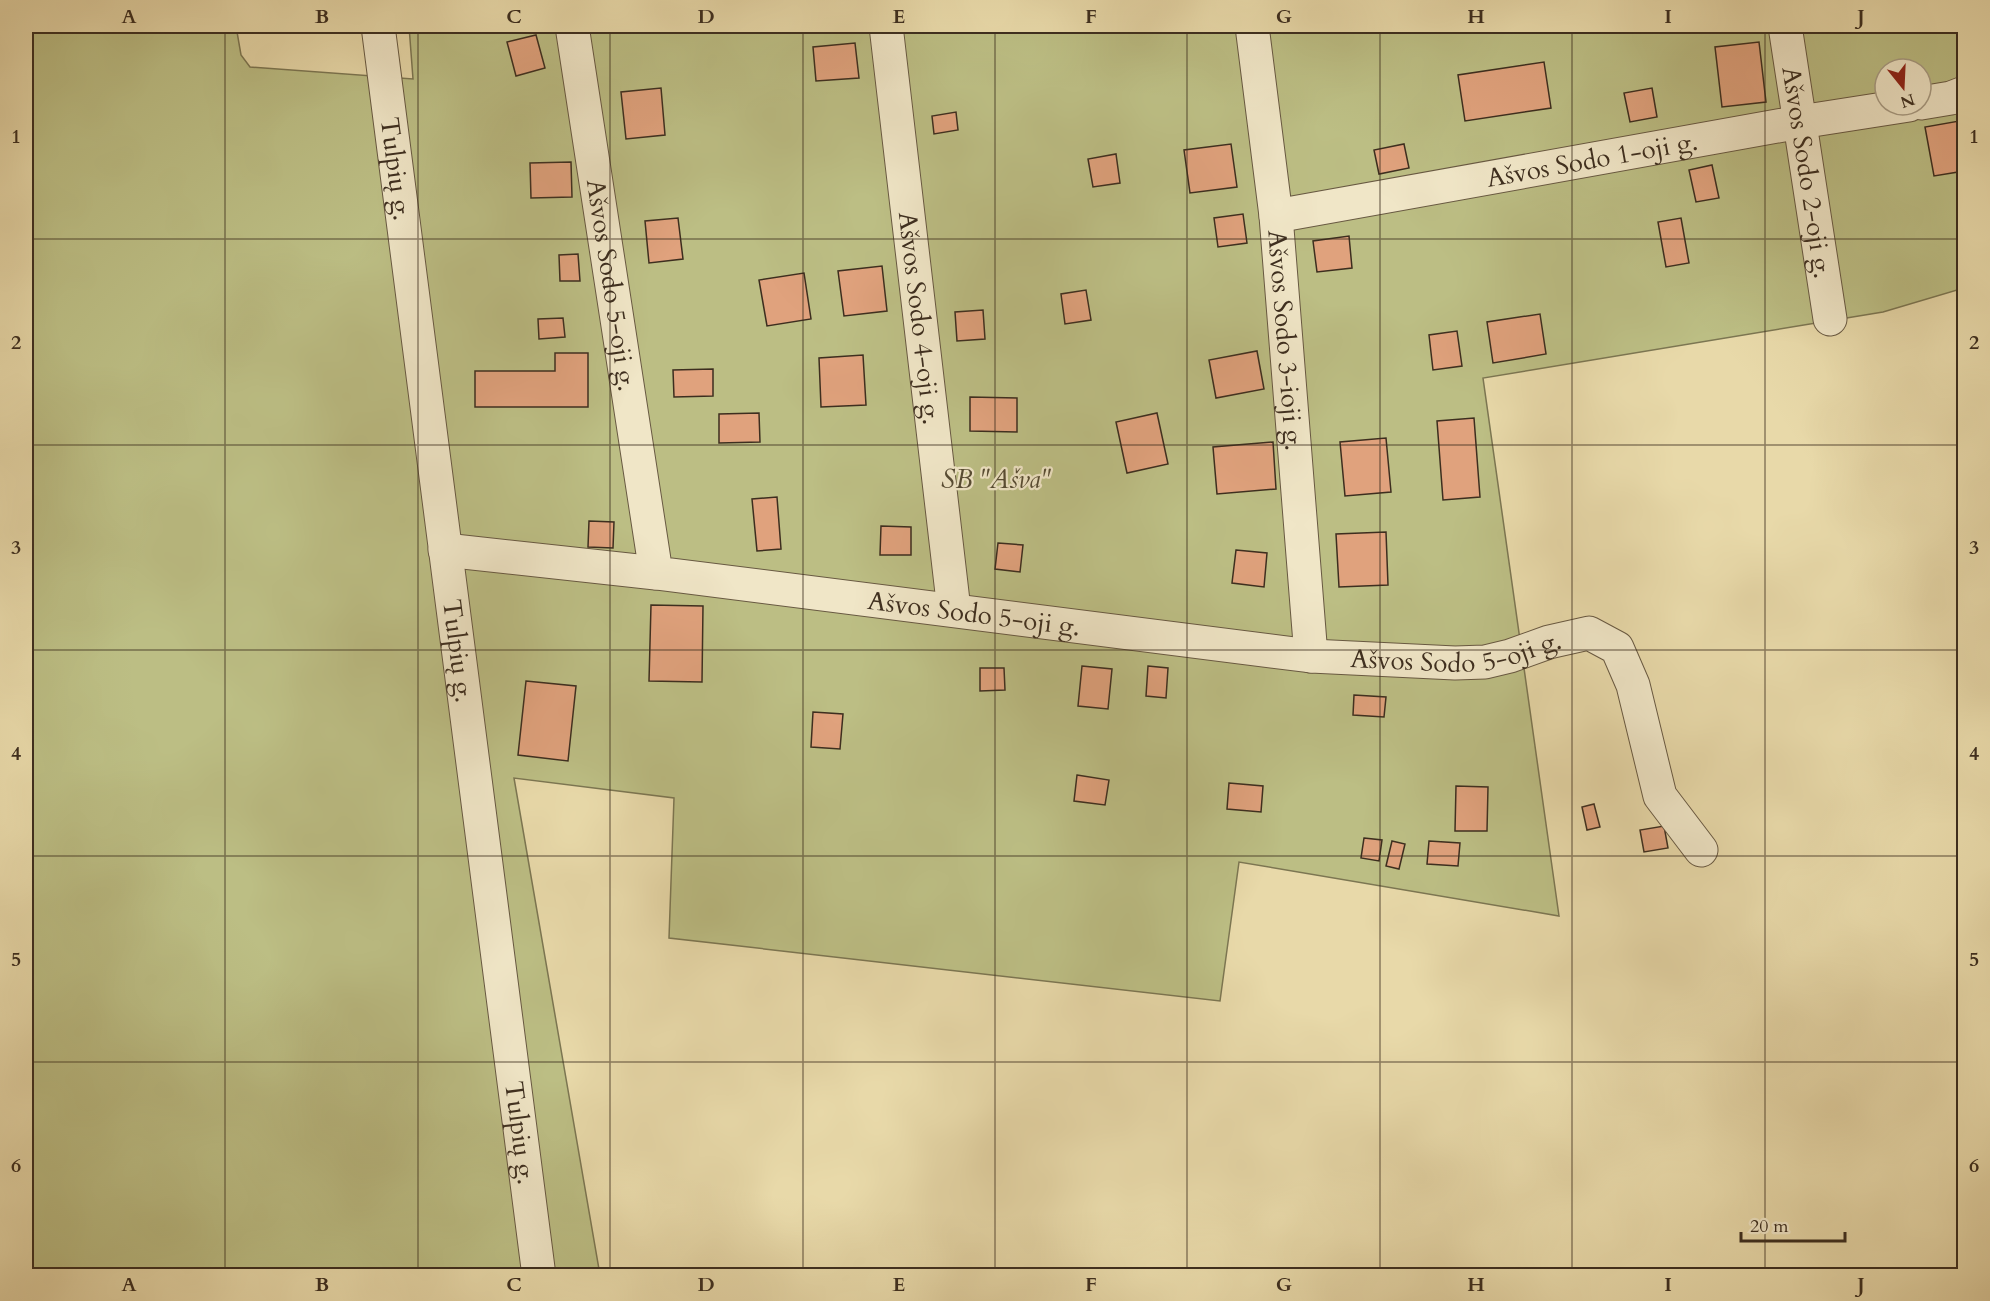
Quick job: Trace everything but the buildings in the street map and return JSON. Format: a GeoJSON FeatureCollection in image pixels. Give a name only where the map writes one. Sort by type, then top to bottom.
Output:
{"type":"FeatureCollection","features":[{"type":"Feature","properties":{"kind":"street","name":"Tulpių g."},"geometry":{"type":"LineString","coordinates":[[378,26],[539,1275]]}},
{"type":"Feature","properties":{"kind":"street","name":"Ašvos Sodo 5-oji g."},"geometry":{"type":"LineString","coordinates":[[572,26],[656,573],[1311,656],[1455,663],[1485,662],[1549,642],[1589,633],[1617,648],[1633,685],[1660,795],[1701,850]]}},
{"type":"Feature","properties":{"kind":"street","name":"Ašvos Sodo 4-oji g."},"geometry":{"type":"LineString","coordinates":[[886,26],[954,610]]}},
{"type":"Feature","properties":{"kind":"street","name":"Ašvos Sodo 3-ioji g."},"geometry":{"type":"LineString","coordinates":[[1252,26],[1276,216],[1311,656]]}},
{"type":"Feature","properties":{"kind":"street","name":"Ašvos Sodo 2-oji g."},"geometry":{"type":"LineString","coordinates":[[1785,26],[1830,319]]}},
{"type":"Feature","properties":{"kind":"street"},"geometry":{"type":"LineString","coordinates":[[1933,101],[1965,93]]}},
{"type":"Feature","properties":{"kind":"street","name":"Ašvos Sodo 1-oji g."},"geometry":{"type":"LineString","coordinates":[[1276,216],[1873,111]]}},
{"type":"Feature","properties":{"kind":"street"},"geometry":{"type":"LineString","coordinates":[[445,550],[656,573]]}},
{"type":"Feature","properties":{"kind":"green space","name":"SB \"Ašva\""},"geometry":{"type":"Polygon","coordinates":[[[26,26],[236,26],[241,55],[250,67],[413,79],[409,26],[1964,26],[1964,288],[1883,312],[1483,378],[1559,916],[1239,862],[1220,1001],[669,938],[674,798],[514,778],[600,1275],[26,1275],[26,26]]]}}]}
